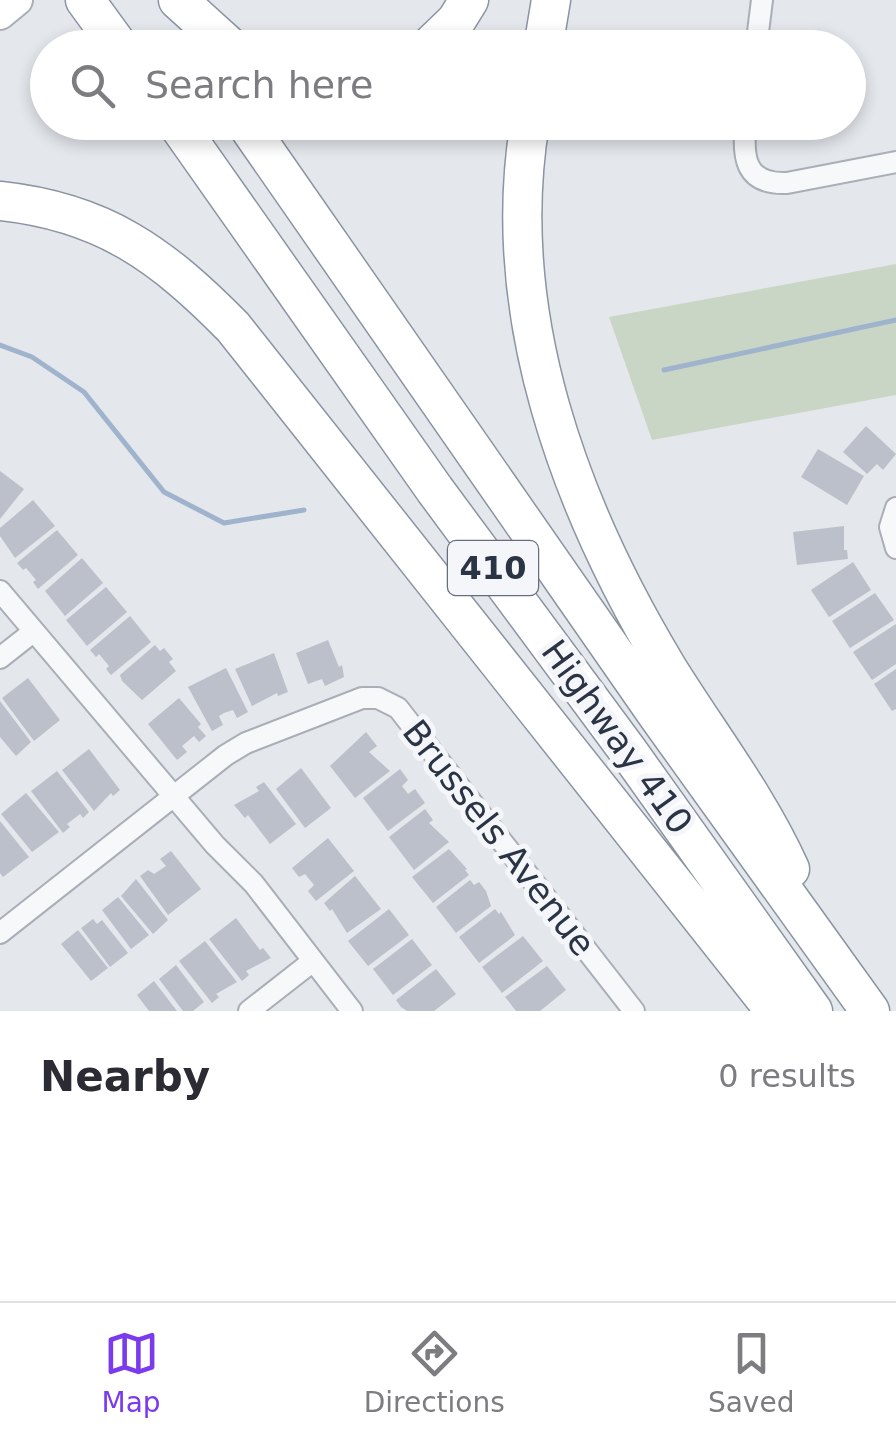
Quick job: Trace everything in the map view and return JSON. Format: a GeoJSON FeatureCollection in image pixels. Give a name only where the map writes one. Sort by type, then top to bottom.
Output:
{"type":"FeatureCollection","features":[{"type":"Feature","properties":{"kind":"highway"},"geometry":{"type":"LineString","coordinates":[[151,0],[174,30]]}},
{"type":"Feature","properties":{"kind":"highway"},"geometry":{"type":"LineString","coordinates":[[178,0],[211,30]]}},
{"type":"Feature","properties":{"kind":"highway"},"geometry":{"type":"LineString","coordinates":[[447,30],[469,0]]}},
{"type":"Feature","properties":{"kind":"highway"},"geometry":{"type":"LineString","coordinates":[[546,30],[551,0]]}},
{"type":"Feature","properties":{"kind":"highway"},"geometry":{"type":"LineString","coordinates":[[84,4],[105,30]]}},
{"type":"Feature","properties":{"kind":"highway","name":"Highway 410"},"geometry":{"type":"LineString","coordinates":[[189,140],[435,490],[813,1011]]}},
{"type":"Feature","properties":{"kind":"highway","name":"Highway 410"},"geometry":{"type":"LineString","coordinates":[[258,140],[658,716],[870,1011]]}},
{"type":"Feature","properties":{"kind":"highway"},"geometry":{"type":"LineString","coordinates":[[529,140],[522,232],[530,316],[548,403],[568,462],[604,550],[667,666],[775,835],[826,949]]}},
{"type":"Feature","properties":{"kind":"highway"},"geometry":{"type":"LineString","coordinates":[[0,201],[76,216],[128,238],[191,284],[233,327],[775,1011]]}},
{"type":"Feature","properties":{"kind":"main road"},"geometry":{"type":"LineString","coordinates":[[0,14],[17,0]]}},
{"type":"Feature","properties":{"kind":"street"},"geometry":{"type":"LineString","coordinates":[[758,30],[762,0]]}},
{"type":"Feature","properties":{"kind":"street"},"geometry":{"type":"LineString","coordinates":[[744,140],[747,163],[758,178],[769,182],[787,183],[896,162]]}},
{"type":"Feature","properties":{"kind":"street"},"geometry":{"type":"LineString","coordinates":[[896,508],[890,528],[896,548]]}},
{"type":"Feature","properties":{"kind":"street"},"geometry":{"type":"LineString","coordinates":[[0,591],[215,845],[254,884],[352,1011]]}},
{"type":"Feature","properties":{"kind":"street"},"geometry":{"type":"LineString","coordinates":[[0,658],[33,632]]}},
{"type":"Feature","properties":{"kind":"street","name":"Brussels Avenue"},"geometry":{"type":"LineString","coordinates":[[0,933],[173,795],[246,744],[362,698],[389,702],[398,708],[634,1011]]}},
{"type":"Feature","properties":{"kind":"street"},"geometry":{"type":"LineString","coordinates":[[248,1011],[313,960]]}},
{"type":"Feature","properties":{"kind":"green space"},"geometry":{"type":"Polygon","coordinates":[[[896,264],[896,395],[652,440],[609,317],[896,264]]]}},
{"type":"Feature","properties":{"kind":"building"},"geometry":{"type":"Polygon","coordinates":[[[866,426],[896,454],[883,470],[877,464],[867,474],[843,452],[866,426]]]}},
{"type":"Feature","properties":{"kind":"building"},"geometry":{"type":"Polygon","coordinates":[[[818,449],[864,476],[847,505],[801,477],[818,449]]]}},
{"type":"Feature","properties":{"kind":"building"},"geometry":{"type":"Polygon","coordinates":[[[0,471],[24,489],[0,519],[0,471]]]}},
{"type":"Feature","properties":{"kind":"building"},"geometry":{"type":"Polygon","coordinates":[[[33,500],[55,526],[15,558],[0,536],[0,528],[33,500]]]}},
{"type":"Feature","properties":{"kind":"building"},"geometry":{"type":"Polygon","coordinates":[[[844,526],[848,559],[797,565],[793,532],[844,526]]]}},
{"type":"Feature","properties":{"kind":"building"},"geometry":{"type":"Polygon","coordinates":[[[57,530],[78,555],[38,589],[33,582],[36,580],[17,563],[57,530]]]}},
{"type":"Feature","properties":{"kind":"building"},"geometry":{"type":"Polygon","coordinates":[[[82,558],[103,583],[65,616],[45,591],[82,558]]]}},
{"type":"Feature","properties":{"kind":"building"},"geometry":{"type":"Polygon","coordinates":[[[853,562],[871,590],[829,617],[811,590],[853,562]]]}},
{"type":"Feature","properties":{"kind":"building"},"geometry":{"type":"Polygon","coordinates":[[[106,587],[127,612],[87,646],[66,620],[106,587]]]}},
{"type":"Feature","properties":{"kind":"building"},"geometry":{"type":"Polygon","coordinates":[[[875,593],[894,620],[850,648],[832,621],[875,593]]]}},
{"type":"Feature","properties":{"kind":"building"},"geometry":{"type":"Polygon","coordinates":[[[130,616],[151,642],[111,675],[99,654],[96,657],[90,650],[130,616]]]}},
{"type":"Feature","properties":{"kind":"building"},"geometry":{"type":"Polygon","coordinates":[[[896,624],[896,664],[872,680],[853,652],[896,624]]]}},
{"type":"Feature","properties":{"kind":"building"},"geometry":{"type":"Polygon","coordinates":[[[328,640],[344,677],[325,686],[322,679],[308,684],[296,653],[328,640]]]}},
{"type":"Feature","properties":{"kind":"building"},"geometry":{"type":"Polygon","coordinates":[[[155,645],[160,651],[164,648],[173,659],[169,662],[176,671],[142,700],[120,675],[155,645]]]}},
{"type":"Feature","properties":{"kind":"building"},"geometry":{"type":"Polygon","coordinates":[[[274,653],[288,692],[278,696],[277,693],[252,706],[235,669],[274,653]]]}},
{"type":"Feature","properties":{"kind":"building"},"geometry":{"type":"Polygon","coordinates":[[[226,668],[248,712],[237,718],[233,710],[224,713],[219,716],[223,725],[212,731],[188,687],[226,668]]]}},
{"type":"Feature","properties":{"kind":"building"},"geometry":{"type":"Polygon","coordinates":[[[896,669],[896,709],[892,711],[874,684],[896,669]]]}},
{"type":"Feature","properties":{"kind":"building"},"geometry":{"type":"Polygon","coordinates":[[[28,678],[60,720],[34,741],[2,698],[28,678]]]}},
{"type":"Feature","properties":{"kind":"building"},"geometry":{"type":"Polygon","coordinates":[[[179,698],[206,736],[199,742],[194,736],[182,746],[187,752],[177,760],[148,724],[179,698]]]}},
{"type":"Feature","properties":{"kind":"building"},"geometry":{"type":"Polygon","coordinates":[[[0,701],[31,742],[16,756],[0,737],[0,701]]]}},
{"type":"Feature","properties":{"kind":"building"},"geometry":{"type":"Polygon","coordinates":[[[366,732],[377,746],[369,752],[390,771],[355,798],[330,766],[366,732]]]}},
{"type":"Feature","properties":{"kind":"building"},"geometry":{"type":"Polygon","coordinates":[[[89,749],[120,790],[113,796],[111,793],[94,811],[62,770],[89,749]]]}},
{"type":"Feature","properties":{"kind":"building"},"geometry":{"type":"Polygon","coordinates":[[[301,768],[331,808],[305,828],[276,789],[301,768]]]}},
{"type":"Feature","properties":{"kind":"building"},"geometry":{"type":"Polygon","coordinates":[[[400,769],[408,780],[402,786],[408,794],[415,789],[425,803],[388,831],[363,798],[400,769]]]}},
{"type":"Feature","properties":{"kind":"building"},"geometry":{"type":"Polygon","coordinates":[[[57,771],[89,812],[67,824],[70,827],[63,833],[31,791],[57,771]]]}},
{"type":"Feature","properties":{"kind":"building"},"geometry":{"type":"Polygon","coordinates":[[[264,782],[296,824],[270,844],[248,815],[245,818],[234,805],[259,791],[256,787],[264,782]]]}},
{"type":"Feature","properties":{"kind":"building"},"geometry":{"type":"Polygon","coordinates":[[[26,793],[59,832],[32,852],[1,814],[26,793]]]}},
{"type":"Feature","properties":{"kind":"building"},"geometry":{"type":"Polygon","coordinates":[[[425,809],[433,820],[429,823],[449,842],[414,870],[389,837],[425,809]]]}},
{"type":"Feature","properties":{"kind":"building"},"geometry":{"type":"Polygon","coordinates":[[[0,821],[29,857],[3,877],[0,873],[0,821]]]}},
{"type":"Feature","properties":{"kind":"building"},"geometry":{"type":"Polygon","coordinates":[[[328,838],[354,871],[316,901],[308,891],[314,885],[305,874],[299,877],[292,868],[328,838]]]}},
{"type":"Feature","properties":{"kind":"building"},"geometry":{"type":"Polygon","coordinates":[[[449,849],[469,875],[433,903],[412,877],[449,849]]]}},
{"type":"Feature","properties":{"kind":"building"},"geometry":{"type":"Polygon","coordinates":[[[171,851],[201,889],[168,915],[140,876],[148,870],[154,874],[166,866],[160,859],[171,851]]]}},
{"type":"Feature","properties":{"kind":"building"},"geometry":{"type":"Polygon","coordinates":[[[355,876],[381,909],[347,933],[324,903],[355,876]]]}},
{"type":"Feature","properties":{"kind":"building"},"geometry":{"type":"Polygon","coordinates":[[[136,879],[168,920],[153,934],[121,896],[136,879]]]}},
{"type":"Feature","properties":{"kind":"building"},"geometry":{"type":"Polygon","coordinates":[[[470,880],[474,885],[479,882],[491,906],[456,933],[436,907],[470,880]]]}},
{"type":"Feature","properties":{"kind":"building"},"geometry":{"type":"Polygon","coordinates":[[[118,897],[149,935],[131,949],[102,910],[118,897]]]}},
{"type":"Feature","properties":{"kind":"building"},"geometry":{"type":"Polygon","coordinates":[[[389,909],[409,935],[368,966],[348,941],[389,909]]]}},
{"type":"Feature","properties":{"kind":"building"},"geometry":{"type":"Polygon","coordinates":[[[495,909],[515,935],[479,963],[459,937],[495,909]]]}},
{"type":"Feature","properties":{"kind":"building"},"geometry":{"type":"Polygon","coordinates":[[[236,918],[260,950],[263,948],[271,958],[246,971],[249,975],[242,981],[209,939],[236,918]]]}},
{"type":"Feature","properties":{"kind":"building"},"geometry":{"type":"Polygon","coordinates":[[[93,919],[97,924],[102,920],[128,953],[110,967],[81,928],[93,919]]]}},
{"type":"Feature","properties":{"kind":"building"},"geometry":{"type":"Polygon","coordinates":[[[78,930],[108,968],[91,981],[61,944],[78,930]]]}},
{"type":"Feature","properties":{"kind":"building"},"geometry":{"type":"Polygon","coordinates":[[[523,936],[543,961],[502,993],[482,967],[523,936]]]}},
{"type":"Feature","properties":{"kind":"building"},"geometry":{"type":"Polygon","coordinates":[[[412,939],[432,965],[393,995],[373,969],[412,939]]]}},
{"type":"Feature","properties":{"kind":"building"},"geometry":{"type":"Polygon","coordinates":[[[205,941],[237,982],[216,994],[219,997],[212,1003],[179,961],[205,941]]]}},
{"type":"Feature","properties":{"kind":"building"},"geometry":{"type":"Polygon","coordinates":[[[176,965],[204,1002],[193,1011],[183,1011],[159,979],[176,965]]]}},
{"type":"Feature","properties":{"kind":"building"},"geometry":{"type":"Polygon","coordinates":[[[547,966],[566,990],[540,1011],[516,1011],[505,997],[547,966]]]}},
{"type":"Feature","properties":{"kind":"building"},"geometry":{"type":"Polygon","coordinates":[[[436,969],[456,994],[434,1011],[407,1011],[401,1007],[396,1000],[436,969]]]}},
{"type":"Feature","properties":{"kind":"building"},"geometry":{"type":"Polygon","coordinates":[[[154,981],[177,1011],[149,1011],[137,995],[154,981]]]}},
{"type":"Feature","properties":{"kind":"waterway"},"geometry":{"type":"LineString","coordinates":[[664,370],[896,320]]}},
{"type":"Feature","properties":{"kind":"waterway"},"geometry":{"type":"LineString","coordinates":[[0,345],[32,357],[84,392],[164,492],[224,523],[304,510]]}}]}
